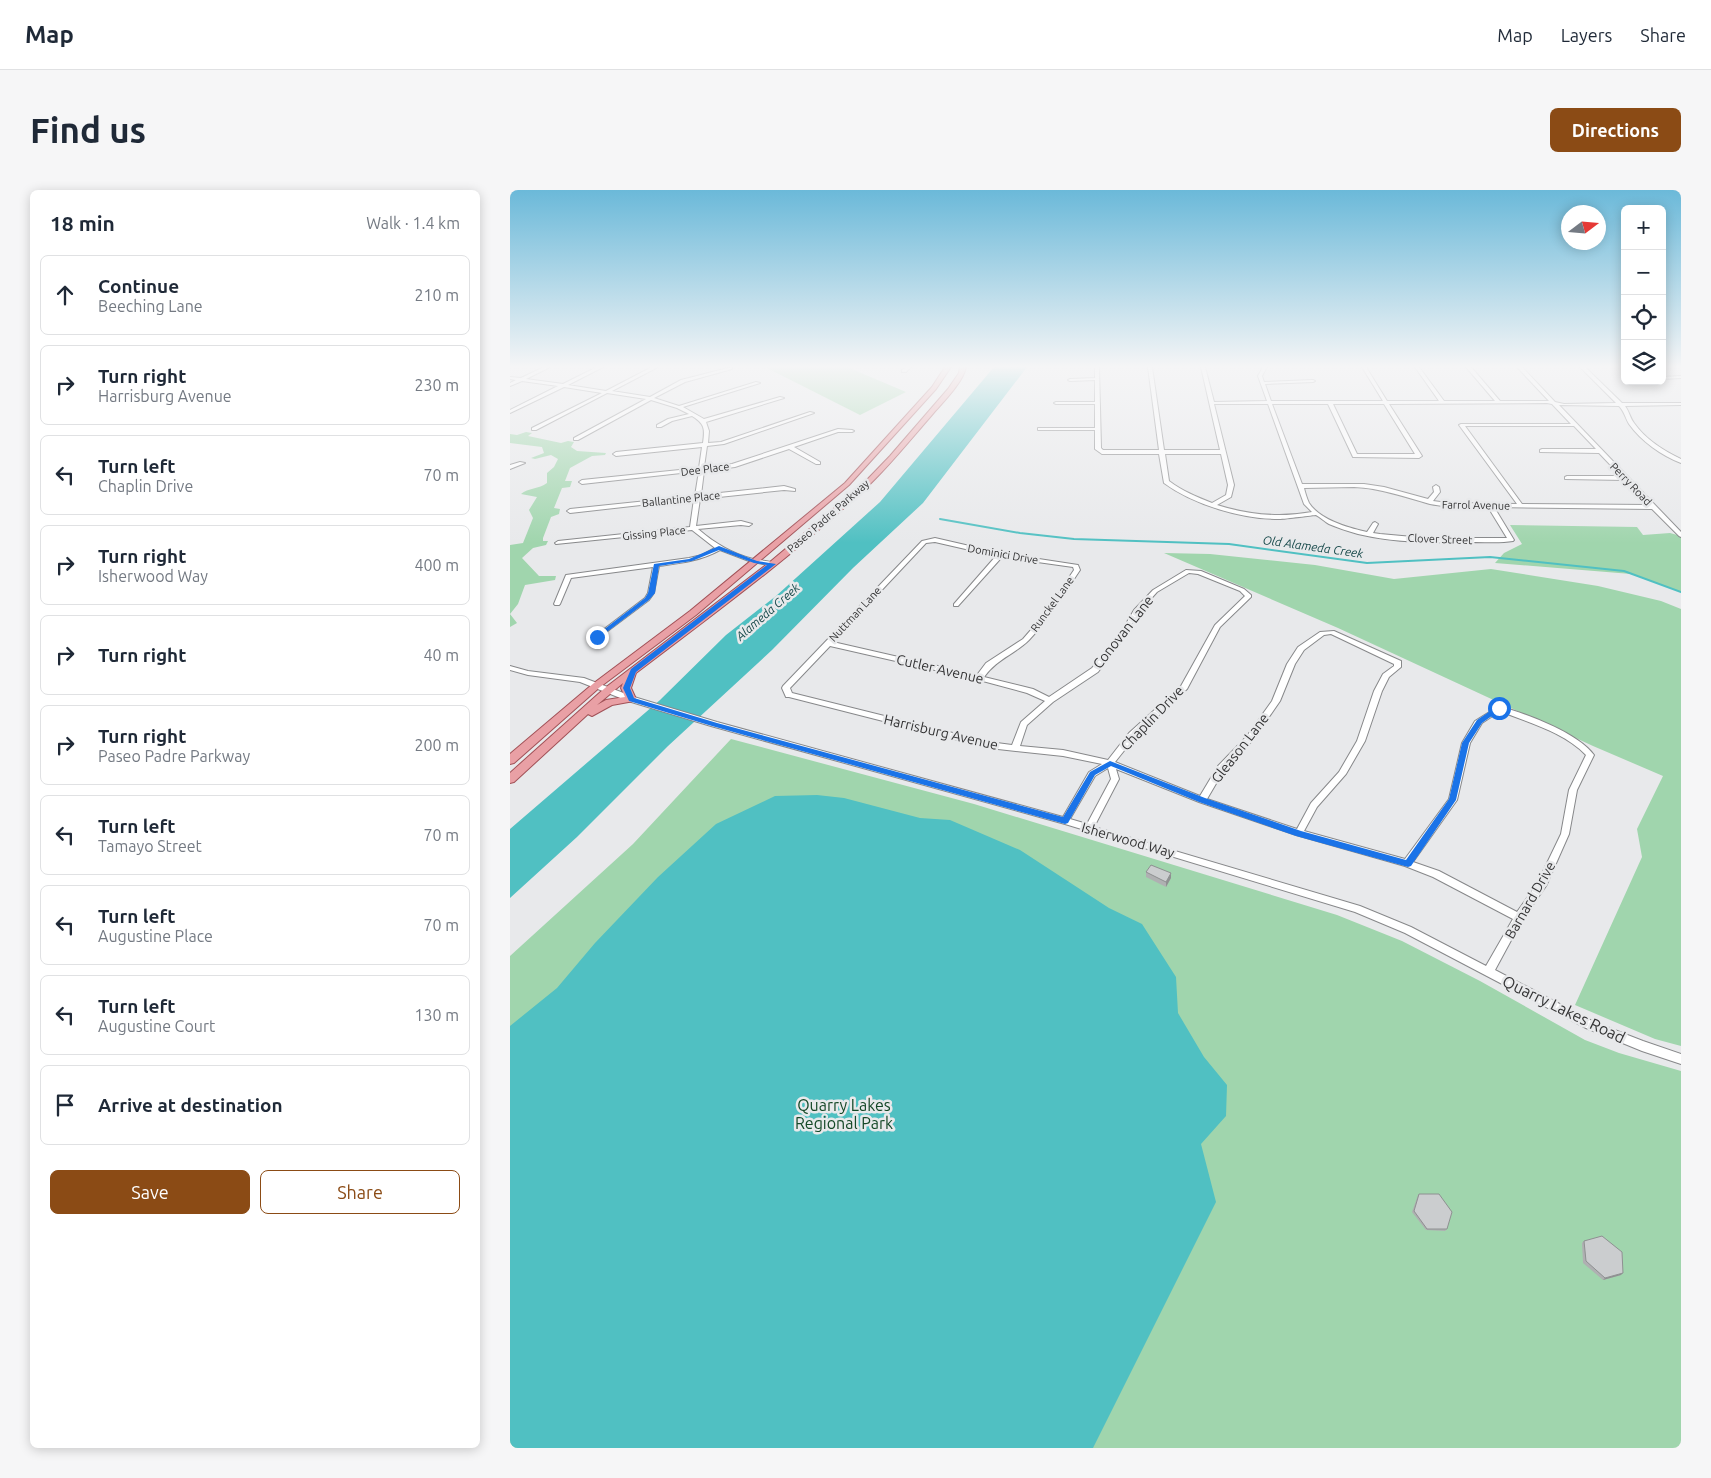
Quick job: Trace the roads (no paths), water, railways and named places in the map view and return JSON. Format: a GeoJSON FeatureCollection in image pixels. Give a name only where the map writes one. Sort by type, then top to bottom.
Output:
{"type":"FeatureCollection","features":[{"type":"Feature","properties":{"kind":"main road","name":"Paseo Padre Parkway"},"geometry":{"type":"LineString","coordinates":[[510,760],[597,685],[693,613],[847,484],[900,426]]}},
{"type":"Feature","properties":{"kind":"main road","name":"Paseo Padre Parkway"},"geometry":{"type":"LineString","coordinates":[[510,779],[608,690],[773,564],[824,521],[892,457],[919,426]]}},
{"type":"Feature","properties":{"kind":"main road"},"geometry":{"type":"LineString","coordinates":[[541,751],[598,707],[609,702],[632,699],[626,688],[633,671]]}},
{"type":"Feature","properties":{"kind":"street"},"geometry":{"type":"LineString","coordinates":[[534,430],[542,426]]}},
{"type":"Feature","properties":{"kind":"street"},"geometry":{"type":"LineString","coordinates":[[576,439],[599,426]]}},
{"type":"Feature","properties":{"kind":"street"},"geometry":{"type":"LineString","coordinates":[[705,426],[707,431],[706,445],[693,528],[703,538],[719,548],[756,562],[773,564]]}},
{"type":"Feature","properties":{"kind":"street"},"geometry":{"type":"LineString","coordinates":[[616,454],[706,445],[722,442],[771,426]]}},
{"type":"Feature","properties":{"kind":"street"},"geometry":{"type":"LineString","coordinates":[[1097,426],[1098,449],[1102,452],[1223,452]]}},
{"type":"Feature","properties":{"kind":"street"},"geometry":{"type":"LineString","coordinates":[[1158,426],[1166,482],[1176,490],[1230,511],[1261,517],[1285,518],[1317,513]]}},
{"type":"Feature","properties":{"kind":"street"},"geometry":{"type":"LineString","coordinates":[[1212,505],[1229,496],[1231,485],[1218,426]]}},
{"type":"Feature","properties":{"kind":"street","name":"Clover Street"},"geometry":{"type":"LineString","coordinates":[[1279,426],[1307,504],[1317,513],[1338,526],[1370,534],[1436,541],[1511,540],[1490,506]]}},
{"type":"Feature","properties":{"kind":"street"},"geometry":{"type":"LineString","coordinates":[[1341,426],[1355,456],[1419,456],[1401,426]]}},
{"type":"Feature","properties":{"kind":"street"},"geometry":{"type":"LineString","coordinates":[[1462,426],[1520,506]]}},
{"type":"Feature","properties":{"kind":"street","name":"Perry Road"},"geometry":{"type":"LineString","coordinates":[[1575,426],[1681,535]]}},
{"type":"Feature","properties":{"kind":"street"},"geometry":{"type":"LineString","coordinates":[[1633,426],[1657,449],[1681,461]]}},
{"type":"Feature","properties":{"kind":"street"},"geometry":{"type":"LineString","coordinates":[[1040,429],[1097,429]]}},
{"type":"Feature","properties":{"kind":"street","name":"Dee Place"},"geometry":{"type":"LineString","coordinates":[[582,482],[733,466],[838,430],[852,431]]}},
{"type":"Feature","properties":{"kind":"street"},"geometry":{"type":"LineString","coordinates":[[790,447],[818,463]]}},
{"type":"Feature","properties":{"kind":"street"},"geometry":{"type":"LineString","coordinates":[[1542,451],[1599,451]]}},
{"type":"Feature","properties":{"kind":"street"},"geometry":{"type":"LineString","coordinates":[[510,467],[522,463]]}},
{"type":"Feature","properties":{"kind":"street"},"geometry":{"type":"LineString","coordinates":[[1567,478],[1625,478]]}},
{"type":"Feature","properties":{"kind":"street","name":"Farrol Avenue"},"geometry":{"type":"LineString","coordinates":[[1302,486],[1363,486],[1383,488],[1429,502],[1448,505],[1653,507]]}},
{"type":"Feature","properties":{"kind":"street"},"geometry":{"type":"LineString","coordinates":[[1429,502],[1438,492],[1436,487]]}},
{"type":"Feature","properties":{"kind":"street","name":"Ballantine Place"},"geometry":{"type":"LineString","coordinates":[[570,511],[784,488],[793,490]]}},
{"type":"Feature","properties":{"kind":"street","name":"Gissing Place"},"geometry":{"type":"LineString","coordinates":[[558,543],[741,523],[749,524]]}},
{"type":"Feature","properties":{"kind":"street"},"geometry":{"type":"LineString","coordinates":[[1370,534],[1375,524]]}},
{"type":"Feature","properties":{"kind":"street","name":"Dominici Drive"},"geometry":{"type":"LineString","coordinates":[[930,540],[1000,554],[1076,566]]}},
{"type":"Feature","properties":{"kind":"street","name":"Nuttman Lane"},"geometry":{"type":"LineString","coordinates":[[787,692],[786,688],[828,643],[924,542],[930,540]]}},
{"type":"Feature","properties":{"kind":"street"},"geometry":{"type":"LineString","coordinates":[[557,604],[568,576],[690,560],[719,548]]}},
{"type":"Feature","properties":{"kind":"street"},"geometry":{"type":"LineString","coordinates":[[956,605],[1000,554]]}},
{"type":"Feature","properties":{"kind":"street"},"geometry":{"type":"LineString","coordinates":[[597,637],[647,599],[652,593],[656,565]]}},
{"type":"Feature","properties":{"kind":"street","name":"Runckel Lane"},"geometry":{"type":"LineString","coordinates":[[979,678],[989,665],[1025,640],[1045,617],[1077,570],[1076,566]]}},
{"type":"Feature","properties":{"kind":"street","name":"Conovan Lane"},"geometry":{"type":"LineString","coordinates":[[1015,748],[1024,724],[1050,700],[1095,670],[1122,637],[1136,611],[1155,591],[1188,571],[1199,572]]}},
{"type":"Feature","properties":{"kind":"street","name":"Chaplin Drive"},"geometry":{"type":"LineString","coordinates":[[1065,821],[1092,774],[1110,763],[1132,735],[1184,687],[1217,626],[1248,596],[1242,590],[1199,572]]}},
{"type":"Feature","properties":{"kind":"street","name":"Gleason Lane"},"geometry":{"type":"LineString","coordinates":[[1202,800],[1221,768],[1250,738],[1276,701],[1291,664],[1301,649],[1322,633],[1332,632],[1398,663],[1397,667],[1386,676],[1378,691],[1361,741],[1342,774],[1314,805],[1299,833]]}},
{"type":"Feature","properties":{"kind":"street","name":"Cutler Avenue"},"geometry":{"type":"LineString","coordinates":[[828,643],[1030,691],[1050,700]]}},
{"type":"Feature","properties":{"kind":"street","name":"Isherwood Way"},"geometry":{"type":"LineString","coordinates":[[510,668],[528,673],[581,680],[632,699],[710,723],[1065,821],[1357,909],[1408,930],[1478,965]]}},
{"type":"Feature","properties":{"kind":"street","name":"Harrisburg Avenue"},"geometry":{"type":"LineString","coordinates":[[787,692],[789,695],[989,745],[1064,753],[1110,763],[1202,800],[1299,833],[1408,863],[1436,874],[1519,917]]}},
{"type":"Feature","properties":{"kind":"street","name":"Barnard Drive"},"geometry":{"type":"LineString","coordinates":[[1408,863],[1452,800],[1466,743],[1479,721],[1499,708],[1575,742],[1590,755],[1573,790],[1565,834],[1541,886],[1519,917],[1489,971]]}},
{"type":"Feature","properties":{"kind":"street","name":"Chaplin Drive"},"geometry":{"type":"LineString","coordinates":[[1089,828],[1115,779],[1110,763]]}},
{"type":"Feature","properties":{"kind":"street","name":"Quarry Lakes Road"},"geometry":{"type":"LineString","coordinates":[[1478,965],[1590,1025],[1681,1059]]}},
{"type":"Feature","properties":{"kind":"water","name":"Alameda Creek"},"geometry":{"type":"Polygon","coordinates":[[[944,426],[982,426],[923,503],[853,568],[772,650],[668,746],[577,837],[510,898],[510,829],[660,700],[726,635],[776,596],[880,502],[944,426]]]}},
{"type":"Feature","properties":{"kind":"water"},"geometry":{"type":"Polygon","coordinates":[[[817,795],[844,798],[920,818],[950,820],[1020,850],[1109,908],[1142,924],[1176,977],[1178,1013],[1204,1057],[1227,1085],[1226,1116],[1201,1144],[1216,1202],[1093,1448],[510,1448],[510,1026],[557,988],[595,943],[658,877],[716,824],[775,796],[817,795]]]}},
{"type":"Feature","properties":{"kind":"waterway","name":"Old Alameda Creek"},"geometry":{"type":"LineString","coordinates":[[940,519],[1020,533],[1074,539],[1229,544],[1367,563],[1490,557],[1624,571],[1681,592]]}},
{"type":"Feature","properties":{"kind":"park label","name":"Quarry Lakes Regional Park"},"geometry":{"type":"Point","coordinates":[844,1114]}}]}
